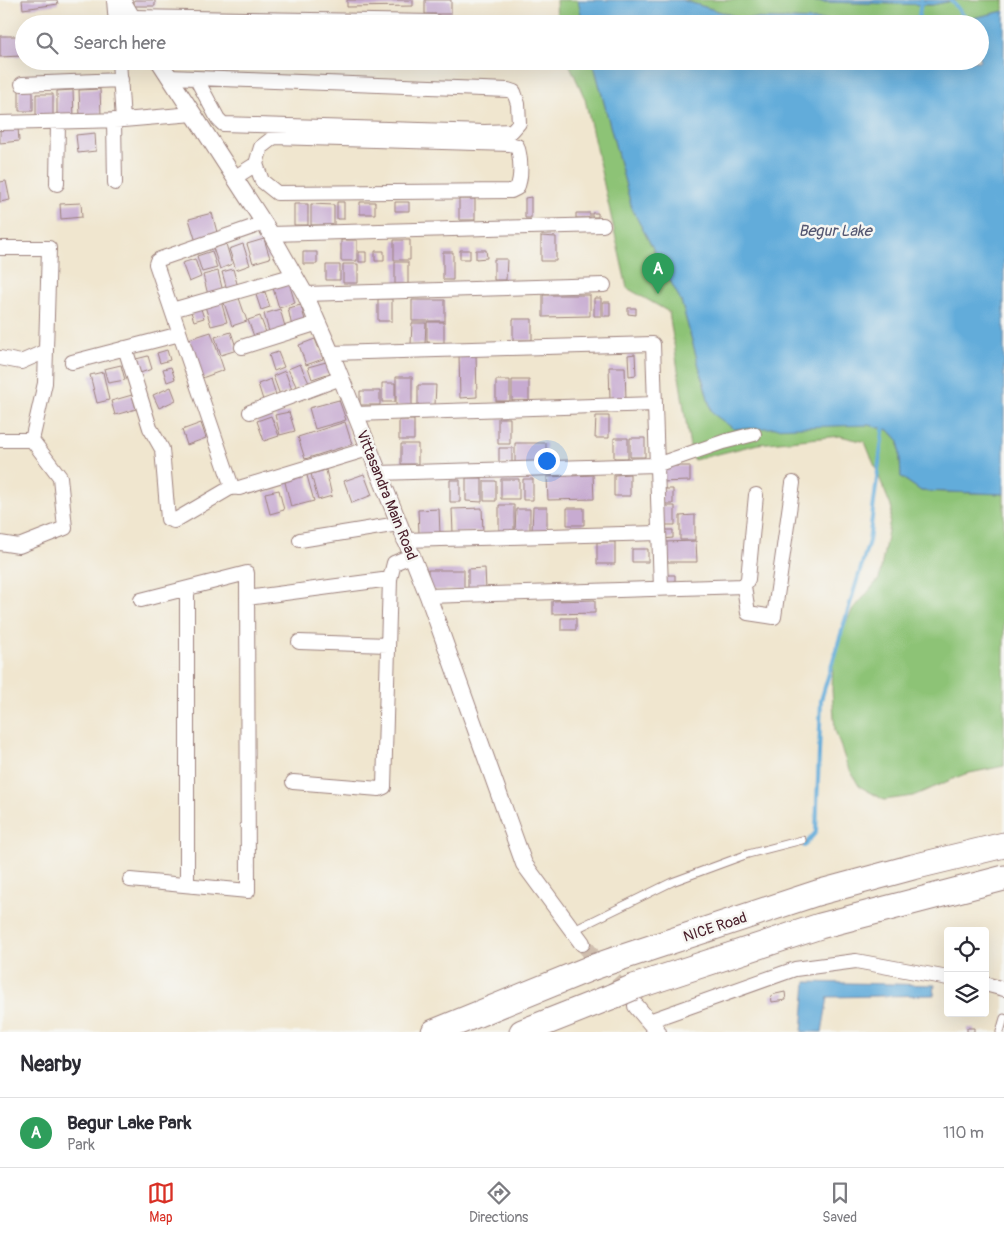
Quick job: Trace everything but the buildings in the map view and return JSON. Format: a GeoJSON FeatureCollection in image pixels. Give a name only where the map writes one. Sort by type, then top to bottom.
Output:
{"type":"FeatureCollection","features":[{"type":"Feature","properties":{"kind":"highway","name":"NICE Road"},"geometry":{"type":"LineString","coordinates":[[434,1032],[603,964],[817,894],[913,867],[1004,845]]}},
{"type":"Feature","properties":{"kind":"highway","name":"NICE Road"},"geometry":{"type":"LineString","coordinates":[[522,1032],[628,996],[820,926],[1004,878]]}},
{"type":"Feature","properties":{"kind":"street"},"geometry":{"type":"LineString","coordinates":[[114,0],[115,15]]}},
{"type":"Feature","properties":{"kind":"street"},"geometry":{"type":"LineString","coordinates":[[122,0],[131,15]]}},
{"type":"Feature","properties":{"kind":"street"},"geometry":{"type":"LineString","coordinates":[[115,183],[120,70]]}},
{"type":"Feature","properties":{"kind":"street","name":"Vittasandra Main Road"},"geometry":{"type":"LineString","coordinates":[[165,70],[267,228],[305,294],[331,353],[404,540],[428,596],[524,864],[578,936]]}},
{"type":"Feature","properties":{"kind":"street"},"geometry":{"type":"LineString","coordinates":[[169,77],[196,78],[508,90],[514,92],[518,104],[519,123],[512,131],[485,132],[223,124],[218,119],[196,78]]}},
{"type":"Feature","properties":{"kind":"street"},"geometry":{"type":"LineString","coordinates":[[22,84],[121,80]]}},
{"type":"Feature","properties":{"kind":"street"},"geometry":{"type":"LineString","coordinates":[[0,123],[118,120],[193,114]]}},
{"type":"Feature","properties":{"kind":"street"},"geometry":{"type":"LineString","coordinates":[[58,121],[58,184]]}},
{"type":"Feature","properties":{"kind":"street"},"geometry":{"type":"LineString","coordinates":[[234,178],[256,164],[261,147],[274,137],[510,144],[517,146],[519,152],[520,183],[512,191],[276,194],[262,181],[256,164]]}},
{"type":"Feature","properties":{"kind":"street"},"geometry":{"type":"LineString","coordinates":[[232,488],[156,264],[157,261],[267,228],[603,225]]}},
{"type":"Feature","properties":{"kind":"street"},"geometry":{"type":"LineString","coordinates":[[0,248],[49,248],[45,383],[32,440],[60,478],[64,528],[19,546],[0,543]]}},
{"type":"Feature","properties":{"kind":"street"},"geometry":{"type":"LineString","coordinates":[[172,310],[295,275]]}},
{"type":"Feature","properties":{"kind":"street"},"geometry":{"type":"LineString","coordinates":[[305,294],[604,285]]}},
{"type":"Feature","properties":{"kind":"street"},"geometry":{"type":"LineString","coordinates":[[242,348],[318,323]]}},
{"type":"Feature","properties":{"kind":"street"},"geometry":{"type":"LineString","coordinates":[[72,362],[180,334]]}},
{"type":"Feature","properties":{"kind":"street"},"geometry":{"type":"LineString","coordinates":[[331,353],[653,344],[661,589]]}},
{"type":"Feature","properties":{"kind":"street"},"geometry":{"type":"LineString","coordinates":[[125,348],[150,428],[162,448],[168,519],[174,521],[232,488],[238,488],[368,449]]}},
{"type":"Feature","properties":{"kind":"street"},"geometry":{"type":"LineString","coordinates":[[0,358],[21,362],[46,351]]}},
{"type":"Feature","properties":{"kind":"street"},"geometry":{"type":"LineString","coordinates":[[250,412],[341,378]]}},
{"type":"Feature","properties":{"kind":"street"},"geometry":{"type":"LineString","coordinates":[[355,414],[655,404]]}},
{"type":"Feature","properties":{"kind":"street"},"geometry":{"type":"LineString","coordinates":[[378,474],[656,466],[722,442],[754,434]]}},
{"type":"Feature","properties":{"kind":"street"},"geometry":{"type":"LineString","coordinates":[[0,440],[32,440]]}},
{"type":"Feature","properties":{"kind":"street"},"geometry":{"type":"LineString","coordinates":[[756,495],[748,579],[744,586],[748,614],[774,617],[793,483]]}},
{"type":"Feature","properties":{"kind":"street"},"geometry":{"type":"LineString","coordinates":[[300,540],[398,524]]}},
{"type":"Feature","properties":{"kind":"street"},"geometry":{"type":"LineString","coordinates":[[404,540],[659,533]]}},
{"type":"Feature","properties":{"kind":"street"},"geometry":{"type":"LineString","coordinates":[[293,782],[379,789],[384,787],[390,579],[394,563],[411,556]]}},
{"type":"Feature","properties":{"kind":"street"},"geometry":{"type":"LineString","coordinates":[[130,880],[248,891],[247,573],[141,600]]}},
{"type":"Feature","properties":{"kind":"street"},"geometry":{"type":"LineString","coordinates":[[247,598],[390,579]]}},
{"type":"Feature","properties":{"kind":"street"},"geometry":{"type":"LineString","coordinates":[[428,596],[744,586]]}},
{"type":"Feature","properties":{"kind":"street"},"geometry":{"type":"LineString","coordinates":[[187,588],[187,886]]}},
{"type":"Feature","properties":{"kind":"street"},"geometry":{"type":"LineString","coordinates":[[300,642],[388,645]]}},
{"type":"Feature","properties":{"kind":"street"},"geometry":{"type":"LineString","coordinates":[[628,996],[655,1029],[795,969],[856,961],[944,977]]}},
{"type":"Feature","properties":{"kind":"street"},"geometry":{"type":"LineString","coordinates":[[989,985],[1004,989]]}},
{"type":"Feature","properties":{"kind":"lane"},"geometry":{"type":"LineString","coordinates":[[578,936],[672,882],[748,854],[802,840]]}},
{"type":"Feature","properties":{"kind":"lane"},"geometry":{"type":"LineString","coordinates":[[1000,1032],[1004,1018]]}},
{"type":"Feature","properties":{"kind":"green space"},"geometry":{"type":"Polygon","coordinates":[[[556,0],[578,0],[581,15],[557,15],[556,0]]]}},
{"type":"Feature","properties":{"kind":"green space"},"geometry":{"type":"Polygon","coordinates":[[[682,0],[932,5],[956,0],[1004,0],[1004,11],[986,15],[731,15],[682,0]]]}},
{"type":"Feature","properties":{"kind":"green space"},"geometry":{"type":"Polygon","coordinates":[[[572,70],[595,70],[632,209],[681,301],[712,413],[869,425],[889,430],[899,441],[901,477],[921,491],[1004,494],[1004,766],[965,774],[913,796],[884,800],[859,786],[847,765],[835,730],[832,690],[833,662],[842,630],[852,611],[879,579],[892,509],[865,442],[840,436],[758,444],[694,460],[690,447],[669,312],[627,288],[585,99],[572,70]]]}},
{"type":"Feature","properties":{"kind":"water","name":"Begur Lake"},"geometry":{"type":"Polygon","coordinates":[[[578,0],[682,0],[731,15],[581,15],[578,0]]]}},
{"type":"Feature","properties":{"kind":"water"},"geometry":{"type":"Polygon","coordinates":[[[752,0],[956,0],[932,5],[752,0]]]}},
{"type":"Feature","properties":{"kind":"water","name":"Begur Lake"},"geometry":{"type":"Polygon","coordinates":[[[1004,11],[1004,494],[921,491],[901,477],[899,441],[889,430],[869,425],[734,429],[712,413],[681,301],[632,209],[595,70],[989,70],[989,15],[986,15],[1004,11]]]}},
{"type":"Feature","properties":{"kind":"water"},"geometry":{"type":"Polygon","coordinates":[[[806,982],[935,985],[934,995],[828,997],[822,1032],[802,1032],[806,982]]]}},
{"type":"Feature","properties":{"kind":"waterway"},"geometry":{"type":"LineString","coordinates":[[919,15],[921,0]]}},
{"type":"Feature","properties":{"kind":"waterway"},"geometry":{"type":"LineString","coordinates":[[951,0],[963,15]]}},
{"type":"Feature","properties":{"kind":"waterway"},"geometry":{"type":"LineString","coordinates":[[804,846],[816,832],[821,700],[869,541],[884,424]]}},
{"type":"Feature","properties":{"kind":"tunnel"},"geometry":{"type":"LineString","coordinates":[[582,943],[629,998]]}},
{"type":"Feature","properties":{"kind":"place","name":"Begur Lake Park"},"geometry":{"type":"Point","coordinates":[658,294]}}]}
